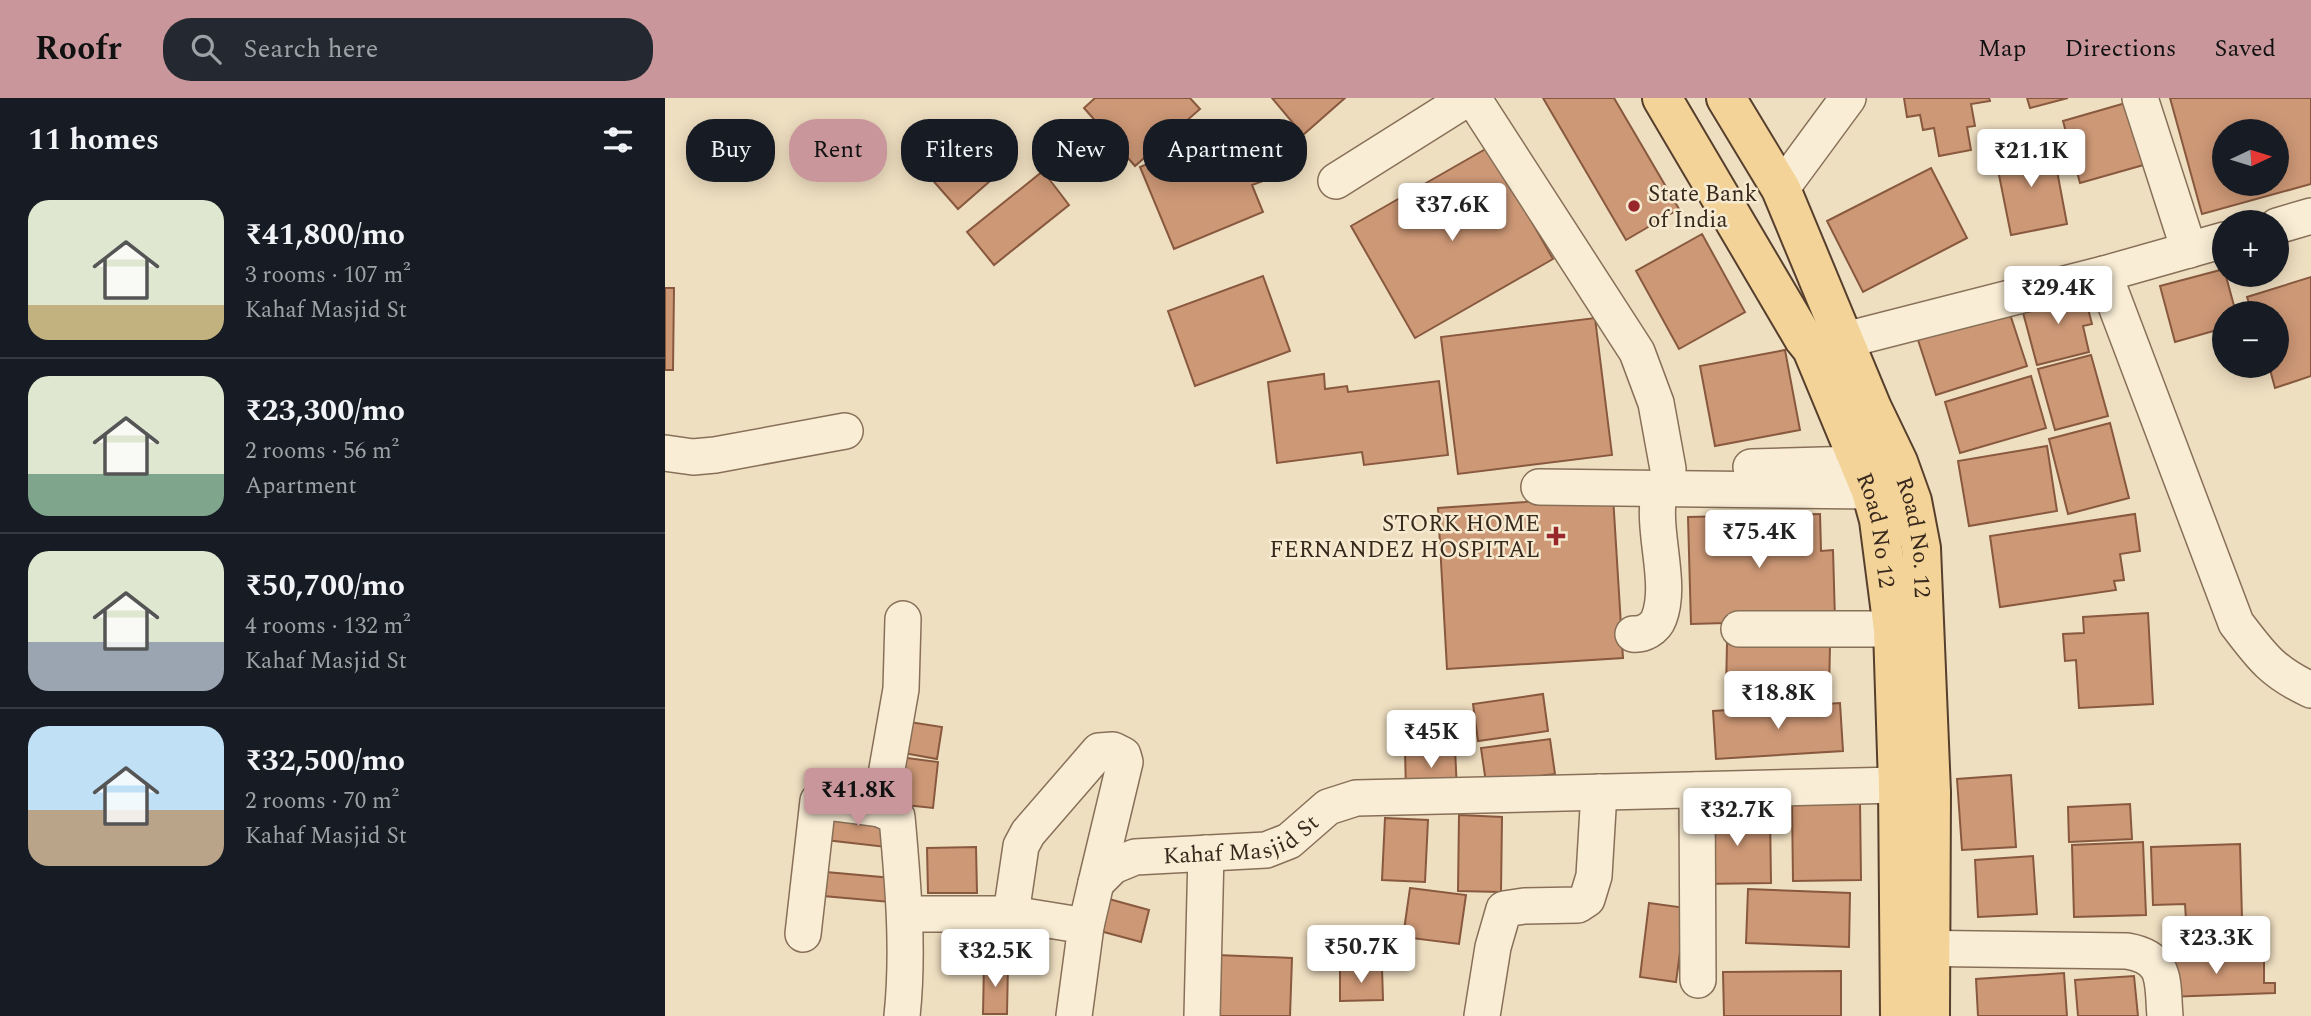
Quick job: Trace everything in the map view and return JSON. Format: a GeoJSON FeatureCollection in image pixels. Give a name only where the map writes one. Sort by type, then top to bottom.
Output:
{"type":"FeatureCollection","features":[{"type":"Feature","properties":{"kind":"main road","name":"Road No 12"},"geometry":{"type":"LineString","coordinates":[[1662,98],[1804,340],[1827,344],[1879,520],[1893,629],[1898,785],[1914,948],[1900,1016]]}},
{"type":"Feature","properties":{"kind":"main road","name":"Road No. 12"},"geometry":{"type":"LineString","coordinates":[[1726,98],[1781,189],[1827,344],[1872,408],[1898,462],[1912,501],[1921,548],[1931,792],[1914,948],[1930,1016]]}},
{"type":"Feature","properties":{"kind":"street"},"geometry":{"type":"LineString","coordinates":[[1336,181],[1468,98]]}},
{"type":"Feature","properties":{"kind":"street"},"geometry":{"type":"LineString","coordinates":[[1473,98],[1637,352],[1656,403],[1664,479],[1657,514],[1663,589],[1659,617],[1649,630],[1633,634]]}},
{"type":"Feature","properties":{"kind":"street"},"geometry":{"type":"LineString","coordinates":[[1781,189],[1848,98]]}},
{"type":"Feature","properties":{"kind":"street"},"geometry":{"type":"LineString","coordinates":[[2140,98],[2189,250]]}},
{"type":"Feature","properties":{"kind":"street"},"geometry":{"type":"LineString","coordinates":[[2289,222],[2311,216]]}},
{"type":"Feature","properties":{"kind":"street"},"geometry":{"type":"LineString","coordinates":[[1827,344],[2104,274],[2212,243]]}},
{"type":"Feature","properties":{"kind":"street"},"geometry":{"type":"LineString","coordinates":[[2104,274],[2236,623],[2264,660],[2292,681],[2311,690]]}},
{"type":"Feature","properties":{"kind":"street"},"geometry":{"type":"LineString","coordinates":[[665,453],[693,457],[715,455],[845,431]]}},
{"type":"Feature","properties":{"kind":"street"},"geometry":{"type":"LineString","coordinates":[[1570,472],[1664,479]]}},
{"type":"Feature","properties":{"kind":"street"},"geometry":{"type":"LineString","coordinates":[[1539,487],[1664,479],[1865,478]]}},
{"type":"Feature","properties":{"kind":"street"},"geometry":{"type":"LineString","coordinates":[[880,809],[901,689],[903,619]]}},
{"type":"Feature","properties":{"kind":"street"},"geometry":{"type":"LineString","coordinates":[[1739,629],[1893,629]]}},
{"type":"Feature","properties":{"kind":"street"},"geometry":{"type":"LineString","coordinates":[[1011,914],[1021,846],[1028,833],[1099,751],[1105,749],[1123,755],[1125,762],[1086,926],[1074,1016]]}},
{"type":"Feature","properties":{"kind":"street","name":"Kahaf Masjid St"},"geometry":{"type":"LineString","coordinates":[[1096,883],[1113,866],[1135,857],[1266,850],[1289,841],[1328,807],[1356,798],[1898,785]]}},
{"type":"Feature","properties":{"kind":"street"},"geometry":{"type":"LineString","coordinates":[[1697,790],[1698,980]]}},
{"type":"Feature","properties":{"kind":"street"},"geometry":{"type":"LineString","coordinates":[[1482,1016],[1493,947],[1504,909],[1578,905],[1587,899],[1594,876],[1599,792]]}},
{"type":"Feature","properties":{"kind":"street"},"geometry":{"type":"LineString","coordinates":[[803,934],[818,801],[880,809],[897,817],[905,914],[905,986],[902,1016]]}},
{"type":"Feature","properties":{"kind":"street"},"geometry":{"type":"LineString","coordinates":[[1202,1016],[1206,853]]}},
{"type":"Feature","properties":{"kind":"street"},"geometry":{"type":"LineString","coordinates":[[905,914],[1011,914],[1086,926]]}},
{"type":"Feature","properties":{"kind":"street"},"geometry":{"type":"LineString","coordinates":[[1914,948],[2127,951],[2143,954],[2154,961],[2161,976],[2165,1016]]}},
{"type":"Feature","properties":{"kind":"building"},"geometry":{"type":"Polygon","coordinates":[[[1095,98],[1190,98],[1200,109],[1189,119],[1143,119],[1143,159],[1135,166],[1129,159],[1129,119],[1094,119],[1084,108],[1095,98]]]}},
{"type":"Feature","properties":{"kind":"building"},"geometry":{"type":"Polygon","coordinates":[[[1272,98],[1345,98],[1307,131],[1307,119],[1290,119],[1272,98]]]}},
{"type":"Feature","properties":{"kind":"building"},"geometry":{"type":"Polygon","coordinates":[[[1543,98],[1614,98],[1679,209],[1626,240],[1543,98]]]}},
{"type":"Feature","properties":{"kind":"building"},"geometry":{"type":"Polygon","coordinates":[[[1904,98],[1989,98],[1990,101],[1971,104],[1975,126],[1967,127],[1971,150],[1939,156],[1934,128],[1923,130],[1920,115],[1907,117],[1904,98]]]}},
{"type":"Feature","properties":{"kind":"building"},"geometry":{"type":"Polygon","coordinates":[[[2027,98],[2068,98],[2030,108],[2027,98]]]}},
{"type":"Feature","properties":{"kind":"building"},"geometry":{"type":"Polygon","coordinates":[[[2170,98],[2311,98],[2311,184],[2289,190],[2289,119],[2212,119],[2212,196],[2267,196],[2202,214],[2170,98]]]}},
{"type":"Feature","properties":{"kind":"building"},"geometry":{"type":"Polygon","coordinates":[[[2129,102],[2147,164],[2080,183],[2063,121],[2129,102]]]}},
{"type":"Feature","properties":{"kind":"building"},"geometry":{"type":"Polygon","coordinates":[[[2052,144],[2067,224],[2011,235],[1995,155],[2052,144]]]}},
{"type":"Feature","properties":{"kind":"building"},"geometry":{"type":"Polygon","coordinates":[[[1489,147],[1553,259],[1415,338],[1351,226],[1489,147]]]}},
{"type":"Feature","properties":{"kind":"building"},"geometry":{"type":"Polygon","coordinates":[[[1931,168],[1967,238],[1863,292],[1827,221],[1931,168]]]}},
{"type":"Feature","properties":{"kind":"building"},"geometry":{"type":"Polygon","coordinates":[[[1032,180],[1032,182],[1051,182],[1069,205],[994,265],[967,232],[1032,180]]]}},
{"type":"Feature","properties":{"kind":"building"},"geometry":{"type":"Polygon","coordinates":[[[934,182],[989,182],[958,209],[934,182]]]}},
{"type":"Feature","properties":{"kind":"building"},"geometry":{"type":"Polygon","coordinates":[[[1146,182],[1260,182],[1252,185],[1263,212],[1174,249],[1146,182]]]}},
{"type":"Feature","properties":{"kind":"building"},"geometry":{"type":"Polygon","coordinates":[[[1702,234],[1745,312],[1679,349],[1636,271],[1702,234]]]}},
{"type":"Feature","properties":{"kind":"building"},"geometry":{"type":"Polygon","coordinates":[[[2212,272],[2212,287],[2229,287],[2233,301],[2212,301],[2212,331],[2175,342],[2160,286],[2212,272]]]}},
{"type":"Feature","properties":{"kind":"building"},"geometry":{"type":"Polygon","coordinates":[[[1263,276],[1290,351],[1195,386],[1168,311],[1263,276]]]}},
{"type":"Feature","properties":{"kind":"building"},"geometry":{"type":"Polygon","coordinates":[[[2311,277],[2311,376],[2275,388],[2272,378],[2289,378],[2289,301],[2248,301],[2247,297],[2279,287],[2289,287],[2289,284],[2311,277]]]}},
{"type":"Feature","properties":{"kind":"building"},"geometry":{"type":"Polygon","coordinates":[[[665,288],[674,288],[673,370],[665,370],[665,288]]]}},
{"type":"Feature","properties":{"kind":"building"},"geometry":{"type":"Polygon","coordinates":[[[2083,289],[2092,324],[2083,326],[2089,352],[2037,365],[2021,305],[2083,289]]]}},
{"type":"Feature","properties":{"kind":"building"},"geometry":{"type":"Polygon","coordinates":[[[2009,311],[2027,366],[1936,395],[1918,340],[2009,311]]]}},
{"type":"Feature","properties":{"kind":"building"},"geometry":{"type":"Polygon","coordinates":[[[1595,318],[1612,455],[1458,474],[1441,337],[1595,318]]]}},
{"type":"Feature","properties":{"kind":"building"},"geometry":{"type":"Polygon","coordinates":[[[1785,350],[1800,430],[1715,446],[1700,366],[1785,350]]]}},
{"type":"Feature","properties":{"kind":"building"},"geometry":{"type":"Polygon","coordinates":[[[2091,355],[2108,416],[2055,430],[2038,369],[2091,355]]]}},
{"type":"Feature","properties":{"kind":"building"},"geometry":{"type":"Polygon","coordinates":[[[1324,374],[1325,389],[1347,386],[1348,392],[1439,381],[1448,455],[1364,465],[1362,452],[1277,463],[1268,382],[1324,374]]]}},
{"type":"Feature","properties":{"kind":"building"},"geometry":{"type":"Polygon","coordinates":[[[2031,376],[2046,428],[1960,453],[1945,402],[2031,376]]]}},
{"type":"Feature","properties":{"kind":"building"},"geometry":{"type":"Polygon","coordinates":[[[2110,423],[2129,498],[2068,514],[2049,439],[2110,423]]]}},
{"type":"Feature","properties":{"kind":"building"},"geometry":{"type":"Polygon","coordinates":[[[2047,446],[2057,511],[1969,526],[1958,461],[2047,446]]]}},
{"type":"Feature","properties":{"kind":"building"},"geometry":{"type":"Polygon","coordinates":[[[1613,496],[1623,658],[1447,669],[1438,508],[1613,496]]]}},
{"type":"Feature","properties":{"kind":"building"},"geometry":{"type":"Polygon","coordinates":[[[1820,514],[1821,551],[1833,550],[1835,620],[1691,624],[1688,517],[1820,514]]]}},
{"type":"Feature","properties":{"kind":"building"},"geometry":{"type":"Polygon","coordinates":[[[2135,514],[2140,551],[2120,554],[2124,580],[2114,581],[2116,590],[2000,607],[1990,536],[2135,514]]]}},
{"type":"Feature","properties":{"kind":"building"},"geometry":{"type":"Polygon","coordinates":[[[2148,613],[2153,704],[2079,708],[2076,660],[2065,661],[2063,634],[2084,633],[2083,617],[2148,613]]]}},
{"type":"Feature","properties":{"kind":"building"},"geometry":{"type":"Polygon","coordinates":[[[1727,643],[1830,645],[1829,693],[1726,691],[1727,643]]]}},
{"type":"Feature","properties":{"kind":"building"},"geometry":{"type":"Polygon","coordinates":[[[1543,694],[1548,731],[1478,741],[1473,704],[1543,694]]]}},
{"type":"Feature","properties":{"kind":"building"},"geometry":{"type":"Polygon","coordinates":[[[1840,703],[1843,751],[1716,759],[1713,711],[1840,703]]]}},
{"type":"Feature","properties":{"kind":"building"},"geometry":{"type":"Polygon","coordinates":[[[903,721],[942,727],[937,759],[898,752],[903,721]]]}},
{"type":"Feature","properties":{"kind":"building"},"geometry":{"type":"Polygon","coordinates":[[[1550,739],[1555,774],[1486,783],[1481,748],[1550,739]]]}},
{"type":"Feature","properties":{"kind":"building"},"geometry":{"type":"Polygon","coordinates":[[[1455,748],[1457,791],[1406,792],[1405,750],[1455,748]]]}},
{"type":"Feature","properties":{"kind":"building"},"geometry":{"type":"Polygon","coordinates":[[[892,756],[938,762],[933,808],[887,803],[892,756]]]}},
{"type":"Feature","properties":{"kind":"building"},"geometry":{"type":"Polygon","coordinates":[[[2011,775],[2016,847],[1962,850],[1957,779],[2011,775]]]}},
{"type":"Feature","properties":{"kind":"building"},"geometry":{"type":"Polygon","coordinates":[[[1860,801],[1861,880],[1793,881],[1792,802],[1860,801]]]}},
{"type":"Feature","properties":{"kind":"building"},"geometry":{"type":"Polygon","coordinates":[[[2130,804],[2132,839],[2069,842],[2068,807],[2130,804]]]}},
{"type":"Feature","properties":{"kind":"building"},"geometry":{"type":"Polygon","coordinates":[[[829,808],[890,816],[886,847],[826,840],[829,808]]]}},
{"type":"Feature","properties":{"kind":"building"},"geometry":{"type":"Polygon","coordinates":[[[1770,812],[1771,883],[1703,884],[1702,813],[1770,812]]]}},
{"type":"Feature","properties":{"kind":"building"},"geometry":{"type":"Polygon","coordinates":[[[1459,815],[1502,817],[1501,892],[1458,891],[1459,815]]]}},
{"type":"Feature","properties":{"kind":"building"},"geometry":{"type":"Polygon","coordinates":[[[1385,818],[1428,820],[1425,882],[1382,880],[1385,818]]]}},
{"type":"Feature","properties":{"kind":"building"},"geometry":{"type":"Polygon","coordinates":[[[2143,842],[2146,915],[2074,917],[2072,845],[2143,842]]]}},
{"type":"Feature","properties":{"kind":"building"},"geometry":{"type":"Polygon","coordinates":[[[2240,844],[2242,918],[2186,920],[2185,904],[2153,905],[2151,847],[2240,844]]]}},
{"type":"Feature","properties":{"kind":"building"},"geometry":{"type":"Polygon","coordinates":[[[976,847],[977,893],[928,893],[927,848],[976,847]]]}},
{"type":"Feature","properties":{"kind":"building"},"geometry":{"type":"Polygon","coordinates":[[[2033,856],[2037,914],[1978,917],[1975,860],[2033,856]]]}},
{"type":"Feature","properties":{"kind":"building"},"geometry":{"type":"Polygon","coordinates":[[[815,871],[892,878],[890,902],[812,895],[815,871]]]}},
{"type":"Feature","properties":{"kind":"building"},"geometry":{"type":"Polygon","coordinates":[[[1410,888],[1466,895],[1459,944],[1403,937],[1410,888]]]}},
{"type":"Feature","properties":{"kind":"building"},"geometry":{"type":"Polygon","coordinates":[[[1748,889],[1850,893],[1849,947],[1746,943],[1748,889]]]}},
{"type":"Feature","properties":{"kind":"building"},"geometry":{"type":"Polygon","coordinates":[[[1109,899],[1149,910],[1141,942],[1100,931],[1109,899]]]}},
{"type":"Feature","properties":{"kind":"building"},"geometry":{"type":"Polygon","coordinates":[[[1649,903],[1686,908],[1676,982],[1640,977],[1649,903]]]}},
{"type":"Feature","properties":{"kind":"building"},"geometry":{"type":"Polygon","coordinates":[[[1008,918],[1009,955],[976,956],[975,919],[1008,918]]]}},
{"type":"Feature","properties":{"kind":"building"},"geometry":{"type":"Polygon","coordinates":[[[2247,952],[2247,958],[2264,958],[2264,983],[2275,983],[2275,993],[2167,997],[2166,958],[2228,958],[2228,953],[2247,952]]]}},
{"type":"Feature","properties":{"kind":"building"},"geometry":{"type":"Polygon","coordinates":[[[1217,955],[1292,958],[1290,1016],[1214,1016],[1217,955]]]}},
{"type":"Feature","properties":{"kind":"building"},"geometry":{"type":"Polygon","coordinates":[[[984,963],[1008,964],[1007,1014],[983,1014],[984,963]]]}},
{"type":"Feature","properties":{"kind":"building"},"geometry":{"type":"Polygon","coordinates":[[[1382,968],[1383,1000],[1340,1001],[1340,969],[1382,968]]]}},
{"type":"Feature","properties":{"kind":"building"},"geometry":{"type":"Polygon","coordinates":[[[1841,971],[1841,1016],[1724,1016],[1723,972],[1841,971]]]}},
{"type":"Feature","properties":{"kind":"building"},"geometry":{"type":"Polygon","coordinates":[[[2064,973],[2067,1016],[1978,1016],[1976,979],[2064,973]]]}},
{"type":"Feature","properties":{"kind":"building"},"geometry":{"type":"Polygon","coordinates":[[[2134,976],[2138,1016],[2078,1016],[2075,980],[2134,976]]]}},
{"type":"Feature","properties":{"kind":"place","name":"State Bank of India"},"geometry":{"type":"Point","coordinates":[1634,206]}},
{"type":"Feature","properties":{"kind":"place","name":"STORK HOME FERNANDEZ HOSPITAL"},"geometry":{"type":"Point","coordinates":[1556,536]}}]}
